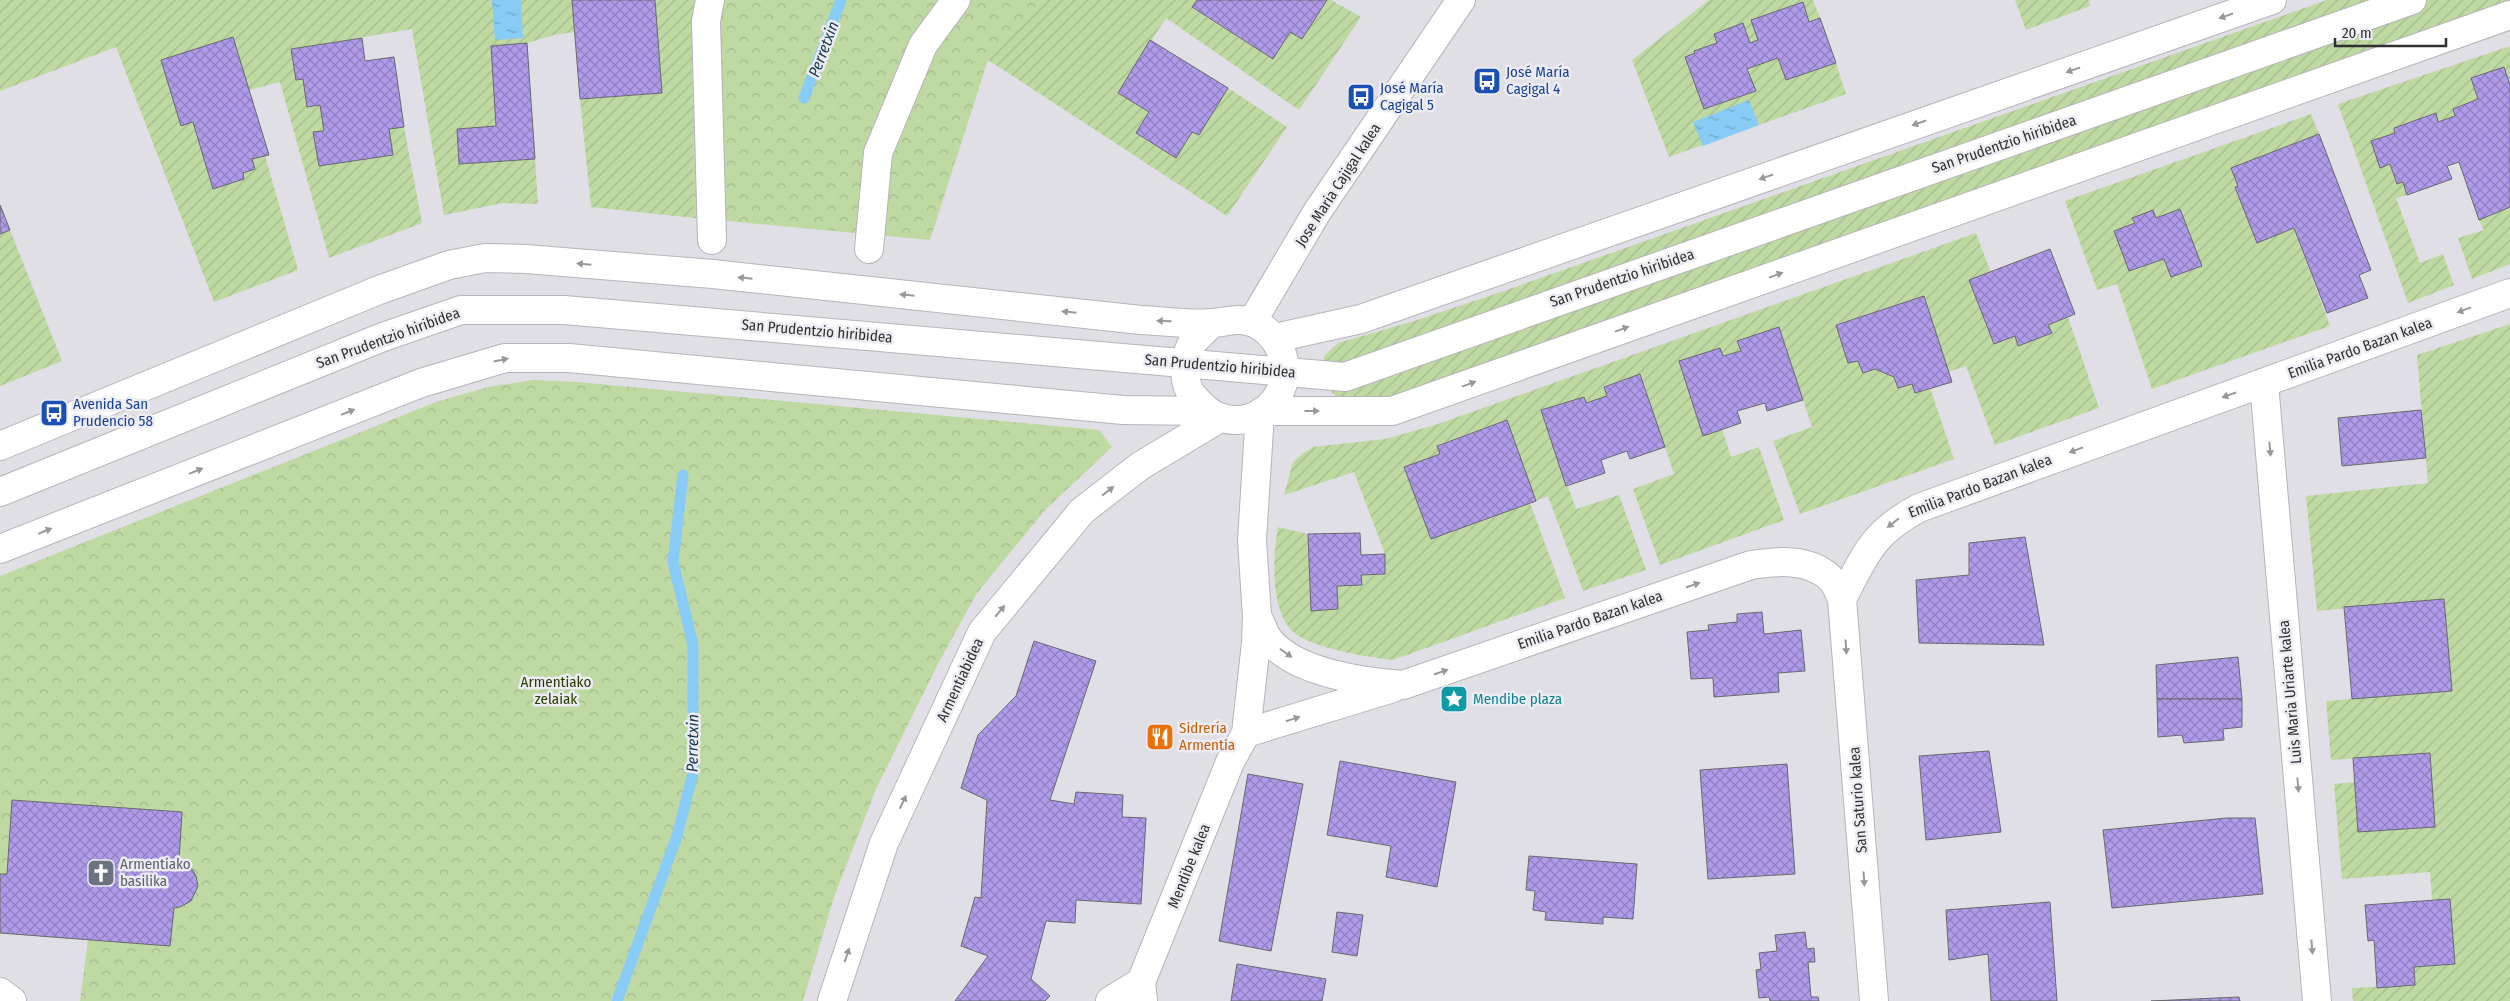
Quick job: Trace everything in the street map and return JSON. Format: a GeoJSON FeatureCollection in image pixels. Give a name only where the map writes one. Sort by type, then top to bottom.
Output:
{"type":"FeatureCollection","features":[{"type":"Feature","properties":{"kind":"street"},"geometry":{"type":"LineString","coordinates":[[710,0],[706,21],[712,240]]}},
{"type":"Feature","properties":{"kind":"street"},"geometry":{"type":"LineString","coordinates":[[869,249],[878,153],[922,45],[956,0]]}},
{"type":"Feature","properties":{"kind":"street","name":"Jose Maria Cajigal kalea"},"geometry":{"type":"LineString","coordinates":[[1252,322],[1317,212],[1461,0]]}},
{"type":"Feature","properties":{"kind":"street"},"geometry":{"type":"LineString","coordinates":[[1275,338],[1362,319],[2272,0]]}},
{"type":"Feature","properties":{"kind":"street","name":"San Prudentzio hiribidea"},"geometry":{"type":"LineString","coordinates":[[0,492],[383,337],[461,310],[564,310],[1344,377],[2412,0]]}},
{"type":"Feature","properties":{"kind":"street"},"geometry":{"type":"LineString","coordinates":[[1261,412],[1392,411],[2510,15]]}},
{"type":"Feature","properties":{"kind":"street"},"geometry":{"type":"LineString","coordinates":[[0,446],[379,290],[449,265],[485,258],[526,259],[713,274],[1141,320],[1212,323],[1234,319],[1252,322],[1261,326],[1275,338],[1285,360],[1286,372],[1281,392],[1273,403],[1261,412],[1241,420],[1214,414],[1123,410],[569,358],[505,358],[421,383],[0,549]]}},
{"type":"Feature","properties":{"kind":"street","name":"Emilia Pardo Bazan kalea"},"geometry":{"type":"LineString","coordinates":[[1842,599],[1863,558],[1881,532],[1900,518],[1919,508],[2510,292]]}},
{"type":"Feature","properties":{"kind":"street"},"geometry":{"type":"LineString","coordinates":[[1212,323],[1192,345],[1186,363],[1185,375],[1191,394],[1214,414]]}},
{"type":"Feature","properties":{"kind":"street","name":"Luis Maria Uriarte kalea"},"geometry":{"type":"LineString","coordinates":[[2264,383],[2317,1001]]}},
{"type":"Feature","properties":{"kind":"street"},"geometry":{"type":"LineString","coordinates":[[1257,616],[1252,540],[1261,412]]}},
{"type":"Feature","properties":{"kind":"street","name":"Armentiabidea"},"geometry":{"type":"LineString","coordinates":[[832,1001],[884,843],[982,632],[1082,511],[1140,466],[1214,414]]}},
{"type":"Feature","properties":{"kind":"street","name":"Emilia Pardo Bazan kalea"},"geometry":{"type":"LineString","coordinates":[[1257,616],[1269,640],[1288,656],[1323,671],[1366,682],[1402,685],[1750,565],[1781,560],[1808,566],[1831,578],[1842,599]]}},
{"type":"Feature","properties":{"kind":"street","name":"San Saturio kalea"},"geometry":{"type":"LineString","coordinates":[[1842,599],[1874,1001]]}},
{"type":"Feature","properties":{"kind":"street","name":"Mendibe kalea"},"geometry":{"type":"LineString","coordinates":[[1142,991],[1230,762],[1246,734],[1257,616]]}},
{"type":"Feature","properties":{"kind":"street"},"geometry":{"type":"LineString","coordinates":[[1246,734],[1402,685]]}},
{"type":"Feature","properties":{"kind":"street"},"geometry":{"type":"LineString","coordinates":[[1110,1001],[1142,991]]}},
{"type":"Feature","properties":{"kind":"street"},"geometry":{"type":"LineString","coordinates":[[0,992],[12,1001]]}},
{"type":"Feature","properties":{"kind":"green space"},"geometry":{"type":"Polygon","coordinates":[[[0,0],[572,0],[575,32],[554,35],[527,43],[491,46],[496,126],[457,129],[459,164],[535,159],[538,204],[503,203],[444,215],[412,29],[292,49],[296,80],[303,79],[307,107],[320,105],[324,131],[313,132],[319,166],[393,155],[389,129],[404,127],[422,223],[329,258],[280,82],[249,90],[233,37],[161,60],[181,126],[193,122],[213,189],[244,179],[243,173],[255,169],[252,159],[265,156],[298,270],[214,302],[116,47],[0,91],[0,0]]]}},
{"type":"Feature","properties":{"kind":"green space"},"geometry":{"type":"Polygon","coordinates":[[[655,0],[697,0],[692,18],[694,218],[591,207],[580,99],[662,93],[655,0]]]}},
{"type":"Feature","properties":{"kind":"green space"},"geometry":{"type":"Polygon","coordinates":[[[697,0],[1042,0],[988,60],[930,240],[694,218],[692,18],[697,0]]]}},
{"type":"Feature","properties":{"kind":"green space"},"geometry":{"type":"Polygon","coordinates":[[[1042,0],[1197,0],[1192,8],[1273,59],[1290,32],[1302,39],[1327,0],[1331,0],[1361,17],[1299,110],[1166,18],[1118,93],[1149,112],[1136,134],[1176,158],[1192,132],[1199,135],[1228,88],[1287,127],[1227,216],[988,60],[1042,0]]]}},
{"type":"Feature","properties":{"kind":"green space"},"geometry":{"type":"Polygon","coordinates":[[[1709,0],[1813,0],[1820,18],[1809,22],[1802,2],[1752,20],[1758,40],[1750,43],[1743,23],[1714,33],[1717,43],[1694,51],[1695,53],[1685,57],[1704,109],[1755,91],[1747,69],[1778,58],[1786,80],[1836,63],[1846,94],[1669,157],[1632,60],[1709,0]]]}},
{"type":"Feature","properties":{"kind":"green space"},"geometry":{"type":"Polygon","coordinates":[[[2015,0],[2089,0],[2090,6],[2026,30],[2015,0]]]}},
{"type":"Feature","properties":{"kind":"green space"},"geometry":{"type":"Polygon","coordinates":[[[2327,0],[2510,0],[2510,2],[1385,400],[1340,401],[1325,381],[1323,370],[1324,356],[1338,343],[1411,322],[1501,292],[2327,0]]]}},
{"type":"Feature","properties":{"kind":"green space"},"geometry":{"type":"Polygon","coordinates":[[[2510,46],[2510,85],[2503,67],[2471,78],[2478,99],[2453,109],[2455,116],[2438,122],[2435,113],[2394,128],[2395,133],[2371,142],[2380,167],[2390,164],[2397,184],[2403,182],[2407,195],[2396,198],[2420,263],[2443,254],[2454,285],[2408,303],[2338,104],[2510,46]]]}},
{"type":"Feature","properties":{"kind":"green space"},"geometry":{"type":"Polygon","coordinates":[[[2311,114],[2319,134],[2232,168],[2238,186],[2235,187],[2257,242],[2294,228],[2330,326],[2152,389],[2117,284],[2097,290],[2065,201],[2311,114]]]}},
{"type":"Feature","properties":{"kind":"green space"},"geometry":{"type":"Polygon","coordinates":[[[2510,207],[2510,264],[2472,279],[2458,238],[2484,230],[2479,220],[2510,207]]]}},
{"type":"Feature","properties":{"kind":"green space"},"geometry":{"type":"Polygon","coordinates":[[[10,230],[62,361],[0,386],[0,234],[10,230]]]}},
{"type":"Feature","properties":{"kind":"green space"},"geometry":{"type":"Polygon","coordinates":[[[1976,233],[2018,345],[2051,332],[2048,325],[2068,317],[2099,408],[1995,445],[1966,366],[1948,372],[1924,296],[1836,324],[1848,363],[1858,361],[1863,373],[1875,369],[1894,377],[1898,388],[1912,384],[1915,393],[1930,388],[1954,459],[1800,514],[1773,441],[1812,427],[1779,327],[1737,341],[1741,351],[1723,356],[1679,362],[1703,435],[1722,429],[1731,457],[1759,447],[1784,520],[1660,565],[1633,489],[1674,474],[1641,374],[1604,386],[1607,396],[1586,403],[1584,397],[1541,410],[1576,509],[1619,495],[1646,570],[1583,591],[1548,496],[1536,501],[1506,420],[1437,445],[1440,454],[1405,468],[1431,539],[1530,503],[1565,598],[1393,660],[1343,652],[1316,644],[1296,634],[1287,625],[1281,613],[1275,584],[1274,569],[1278,527],[1308,534],[1311,610],[1337,609],[1337,586],[1362,585],[1361,575],[1385,574],[1385,554],[1354,472],[1284,495],[1293,462],[1313,447],[1385,439],[1435,425],[1976,233]]]}},
{"type":"Feature","properties":{"kind":"green space"},"geometry":{"type":"Polygon","coordinates":[[[2510,324],[2510,1001],[2353,1001],[2352,988],[2415,985],[2414,967],[2455,964],[2450,900],[2432,900],[2430,872],[2342,879],[2334,784],[2355,782],[2358,832],[2434,827],[2430,754],[2331,760],[2326,701],[2452,691],[2444,599],[2317,611],[2306,496],[2428,483],[2417,355],[2510,324]]]}},
{"type":"Feature","properties":{"kind":"green space","name":"Armentiako zelaiak"},"geometry":{"type":"Polygon","coordinates":[[[533,380],[577,382],[1099,430],[1112,447],[1046,509],[977,593],[940,660],[877,787],[835,894],[803,1001],[80,1001],[88,940],[0,933],[0,576],[436,402],[488,387],[533,380]]]}},
{"type":"Feature","properties":{"kind":"water"},"geometry":{"type":"Polygon","coordinates":[[[492,0],[521,0],[523,38],[495,40],[492,0]]]}},
{"type":"Feature","properties":{"kind":"water"},"geometry":{"type":"Polygon","coordinates":[[[1749,100],[1759,125],[1703,146],[1693,122],[1749,100]]]}},
{"type":"Feature","properties":{"kind":"building"},"geometry":{"type":"Polygon","coordinates":[[[572,0],[655,0],[662,93],[580,99],[572,0]]]}},
{"type":"Feature","properties":{"kind":"building"},"geometry":{"type":"Polygon","coordinates":[[[1197,0],[1327,0],[1302,39],[1290,32],[1273,59],[1192,7],[1197,0]]]}},
{"type":"Feature","properties":{"kind":"building"},"geometry":{"type":"Polygon","coordinates":[[[1803,2],[1809,22],[1820,18],[1836,63],[1786,80],[1778,58],[1747,69],[1756,91],[1704,109],[1685,57],[1695,53],[1694,51],[1717,43],[1714,34],[1743,23],[1750,43],[1758,40],[1751,20],[1803,2]]]}},
{"type":"Feature","properties":{"kind":"building"},"geometry":{"type":"Polygon","coordinates":[[[233,37],[269,155],[252,159],[255,169],[243,173],[244,179],[213,189],[193,122],[181,126],[161,60],[233,37]]]}},
{"type":"Feature","properties":{"kind":"building"},"geometry":{"type":"Polygon","coordinates":[[[362,38],[365,61],[394,57],[404,127],[389,129],[393,155],[319,166],[313,132],[324,131],[320,105],[307,107],[303,79],[296,80],[291,49],[362,38]]]}},
{"type":"Feature","properties":{"kind":"building"},"geometry":{"type":"Polygon","coordinates":[[[1150,40],[1228,88],[1199,135],[1192,132],[1176,158],[1136,133],[1149,112],[1118,93],[1150,40]]]}},
{"type":"Feature","properties":{"kind":"building"},"geometry":{"type":"Polygon","coordinates":[[[527,43],[535,159],[459,164],[457,129],[496,126],[491,46],[527,43]]]}},
{"type":"Feature","properties":{"kind":"building"},"geometry":{"type":"Polygon","coordinates":[[[2504,67],[2510,85],[2510,207],[2479,220],[2459,162],[2447,166],[2452,179],[2407,195],[2403,182],[2397,184],[2390,164],[2380,168],[2371,141],[2395,133],[2394,128],[2436,113],[2438,122],[2455,116],[2453,109],[2478,99],[2471,78],[2504,67]]]}},
{"type":"Feature","properties":{"kind":"building"},"geometry":{"type":"Polygon","coordinates":[[[2319,134],[2371,270],[2359,275],[2368,298],[2327,313],[2294,228],[2257,243],[2235,187],[2238,186],[2231,168],[2319,134]]]}},
{"type":"Feature","properties":{"kind":"building"},"geometry":{"type":"Polygon","coordinates":[[[0,205],[10,230],[0,234],[0,205]]]}},
{"type":"Feature","properties":{"kind":"building"},"geometry":{"type":"Polygon","coordinates":[[[2180,209],[2202,266],[2171,277],[2164,259],[2129,271],[2114,231],[2135,223],[2132,218],[2153,210],[2156,218],[2180,209]]]}},
{"type":"Feature","properties":{"kind":"building"},"geometry":{"type":"Polygon","coordinates":[[[2050,249],[2075,314],[2048,325],[2052,333],[2018,346],[2015,336],[1994,344],[1969,280],[2050,249]]]}},
{"type":"Feature","properties":{"kind":"building"},"geometry":{"type":"Polygon","coordinates":[[[1924,296],[1952,382],[1915,393],[1912,384],[1898,388],[1894,377],[1875,369],[1863,373],[1858,361],[1848,363],[1836,325],[1924,296]]]}},
{"type":"Feature","properties":{"kind":"building"},"geometry":{"type":"Polygon","coordinates":[[[1779,327],[1803,400],[1767,411],[1765,403],[1737,411],[1741,423],[1703,436],[1679,361],[1720,348],[1723,356],[1741,351],[1737,341],[1779,327]]]}},
{"type":"Feature","properties":{"kind":"building"},"geometry":{"type":"Polygon","coordinates":[[[1640,374],[1665,447],[1630,459],[1627,451],[1601,460],[1605,473],[1566,486],[1541,410],[1584,397],[1586,403],[1607,396],[1604,387],[1640,374]]]}},
{"type":"Feature","properties":{"kind":"building"},"geometry":{"type":"Polygon","coordinates":[[[2421,410],[2426,458],[2342,466],[2338,418],[2421,410]]]}},
{"type":"Feature","properties":{"kind":"building"},"geometry":{"type":"Polygon","coordinates":[[[1507,420],[1536,501],[1431,539],[1404,467],[1440,454],[1437,446],[1507,420]]]}},
{"type":"Feature","properties":{"kind":"building"},"geometry":{"type":"Polygon","coordinates":[[[1360,533],[1361,555],[1385,554],[1385,574],[1361,575],[1362,585],[1337,586],[1338,609],[1311,611],[1308,534],[1360,533]]]}},
{"type":"Feature","properties":{"kind":"building"},"geometry":{"type":"Polygon","coordinates":[[[2025,537],[2044,645],[1919,643],[1916,580],[1969,575],[1969,543],[2025,537]]]}},
{"type":"Feature","properties":{"kind":"building"},"geometry":{"type":"Polygon","coordinates":[[[2444,599],[2452,691],[2352,699],[2344,607],[2444,599]]]}},
{"type":"Feature","properties":{"kind":"building"},"geometry":{"type":"Polygon","coordinates":[[[1762,612],[1764,634],[1801,630],[1805,671],[1778,673],[1779,692],[1714,697],[1713,678],[1691,679],[1687,632],[1709,630],[1708,625],[1737,622],[1737,614],[1762,612]]]}},
{"type":"Feature","properties":{"kind":"building"},"geometry":{"type":"Polygon","coordinates":[[[1034,641],[1096,661],[1050,800],[1074,804],[1076,792],[1123,795],[1122,817],[1146,818],[1141,904],[1076,900],[1075,923],[1046,921],[1031,979],[1050,996],[1045,1001],[955,1001],[988,956],[961,946],[975,897],[981,898],[987,800],[961,788],[978,735],[1016,696],[1034,641]]]}},
{"type":"Feature","properties":{"kind":"building"},"geometry":{"type":"Polygon","coordinates":[[[2238,657],[2242,699],[2157,699],[2156,665],[2238,657]]]}},
{"type":"Feature","properties":{"kind":"building"},"geometry":{"type":"Polygon","coordinates":[[[2157,699],[2242,699],[2242,727],[2223,729],[2224,740],[2184,743],[2182,735],[2158,737],[2157,699]]]}},
{"type":"Feature","properties":{"kind":"building"},"geometry":{"type":"Polygon","coordinates":[[[1989,751],[2001,832],[1926,840],[1919,756],[1989,751]]]}},
{"type":"Feature","properties":{"kind":"building"},"geometry":{"type":"Polygon","coordinates":[[[2430,753],[2435,827],[2358,832],[2353,758],[2430,753]]]}},
{"type":"Feature","properties":{"kind":"building"},"geometry":{"type":"Polygon","coordinates":[[[1340,761],[1456,782],[1437,887],[1386,877],[1391,846],[1327,835],[1340,761]]]}},
{"type":"Feature","properties":{"kind":"building"},"geometry":{"type":"Polygon","coordinates":[[[1787,764],[1795,874],[1708,879],[1700,770],[1787,764]]]}},
{"type":"Feature","properties":{"kind":"building"},"geometry":{"type":"Polygon","coordinates":[[[1248,774],[1303,784],[1271,951],[1219,941],[1248,774]]]}},
{"type":"Feature","properties":{"kind":"building","name":"Armentiako basilika"},"geometry":{"type":"Polygon","coordinates":[[[12,800],[182,812],[179,861],[192,869],[198,886],[191,901],[174,908],[170,946],[0,933],[0,874],[7,874],[12,800]]]}},
{"type":"Feature","properties":{"kind":"building"},"geometry":{"type":"Polygon","coordinates":[[[2227,818],[2255,818],[2263,894],[2112,908],[2103,830],[2227,818]]]}},
{"type":"Feature","properties":{"kind":"building"},"geometry":{"type":"Polygon","coordinates":[[[1529,856],[1637,864],[1633,919],[1603,917],[1603,924],[1545,920],[1546,912],[1533,910],[1535,891],[1526,890],[1529,856]]]}},
{"type":"Feature","properties":{"kind":"building"},"geometry":{"type":"Polygon","coordinates":[[[2450,899],[2455,964],[2414,967],[2415,985],[2377,988],[2374,940],[2368,941],[2365,905],[2450,899]]]}},
{"type":"Feature","properties":{"kind":"building"},"geometry":{"type":"Polygon","coordinates":[[[2050,902],[2057,1001],[1991,1001],[1988,954],[1949,960],[1946,910],[2050,902]]]}},
{"type":"Feature","properties":{"kind":"building"},"geometry":{"type":"Polygon","coordinates":[[[1337,912],[1363,915],[1357,956],[1332,952],[1337,912]]]}},
{"type":"Feature","properties":{"kind":"building"},"geometry":{"type":"Polygon","coordinates":[[[1805,932],[1807,949],[1814,948],[1815,962],[1808,962],[1811,997],[1818,997],[1819,1001],[1770,1001],[1769,997],[1759,998],[1756,970],[1761,969],[1759,953],[1777,951],[1775,935],[1805,932]]]}},
{"type":"Feature","properties":{"kind":"building"},"geometry":{"type":"Polygon","coordinates":[[[1237,964],[1326,979],[1322,1001],[1231,1001],[1237,964]]]}},
{"type":"Feature","properties":{"kind":"building"},"geometry":{"type":"Polygon","coordinates":[[[2239,997],[2240,1001],[2151,1001],[2239,997]]]}},
{"type":"Feature","properties":{"kind":"waterway","name":"Perretxin"},"geometry":{"type":"LineString","coordinates":[[804,98],[841,0]]}},
{"type":"Feature","properties":{"kind":"waterway","name":"Perretxin"},"geometry":{"type":"LineString","coordinates":[[617,1001],[677,836],[693,773],[693,645],[673,562],[683,475]]}},
{"type":"Feature","properties":{"kind":"place","name":"José María Cagigal 4"},"geometry":{"type":"Point","coordinates":[1487,81]}},
{"type":"Feature","properties":{"kind":"place","name":"José María Cagigal 5"},"geometry":{"type":"Point","coordinates":[1361,97]}},
{"type":"Feature","properties":{"kind":"place","name":"Avenida San Prudencio 58"},"geometry":{"type":"Point","coordinates":[54,413]}},
{"type":"Feature","properties":{"kind":"place","name":"Mendibe plaza"},"geometry":{"type":"Point","coordinates":[1454,699]}},
{"type":"Feature","properties":{"kind":"place","name":"Sidrería Armentia"},"geometry":{"type":"Point","coordinates":[1160,737]}},
{"type":"Feature","properties":{"kind":"place","name":"Armentiako basilika"},"geometry":{"type":"Point","coordinates":[101,873]}}]}
